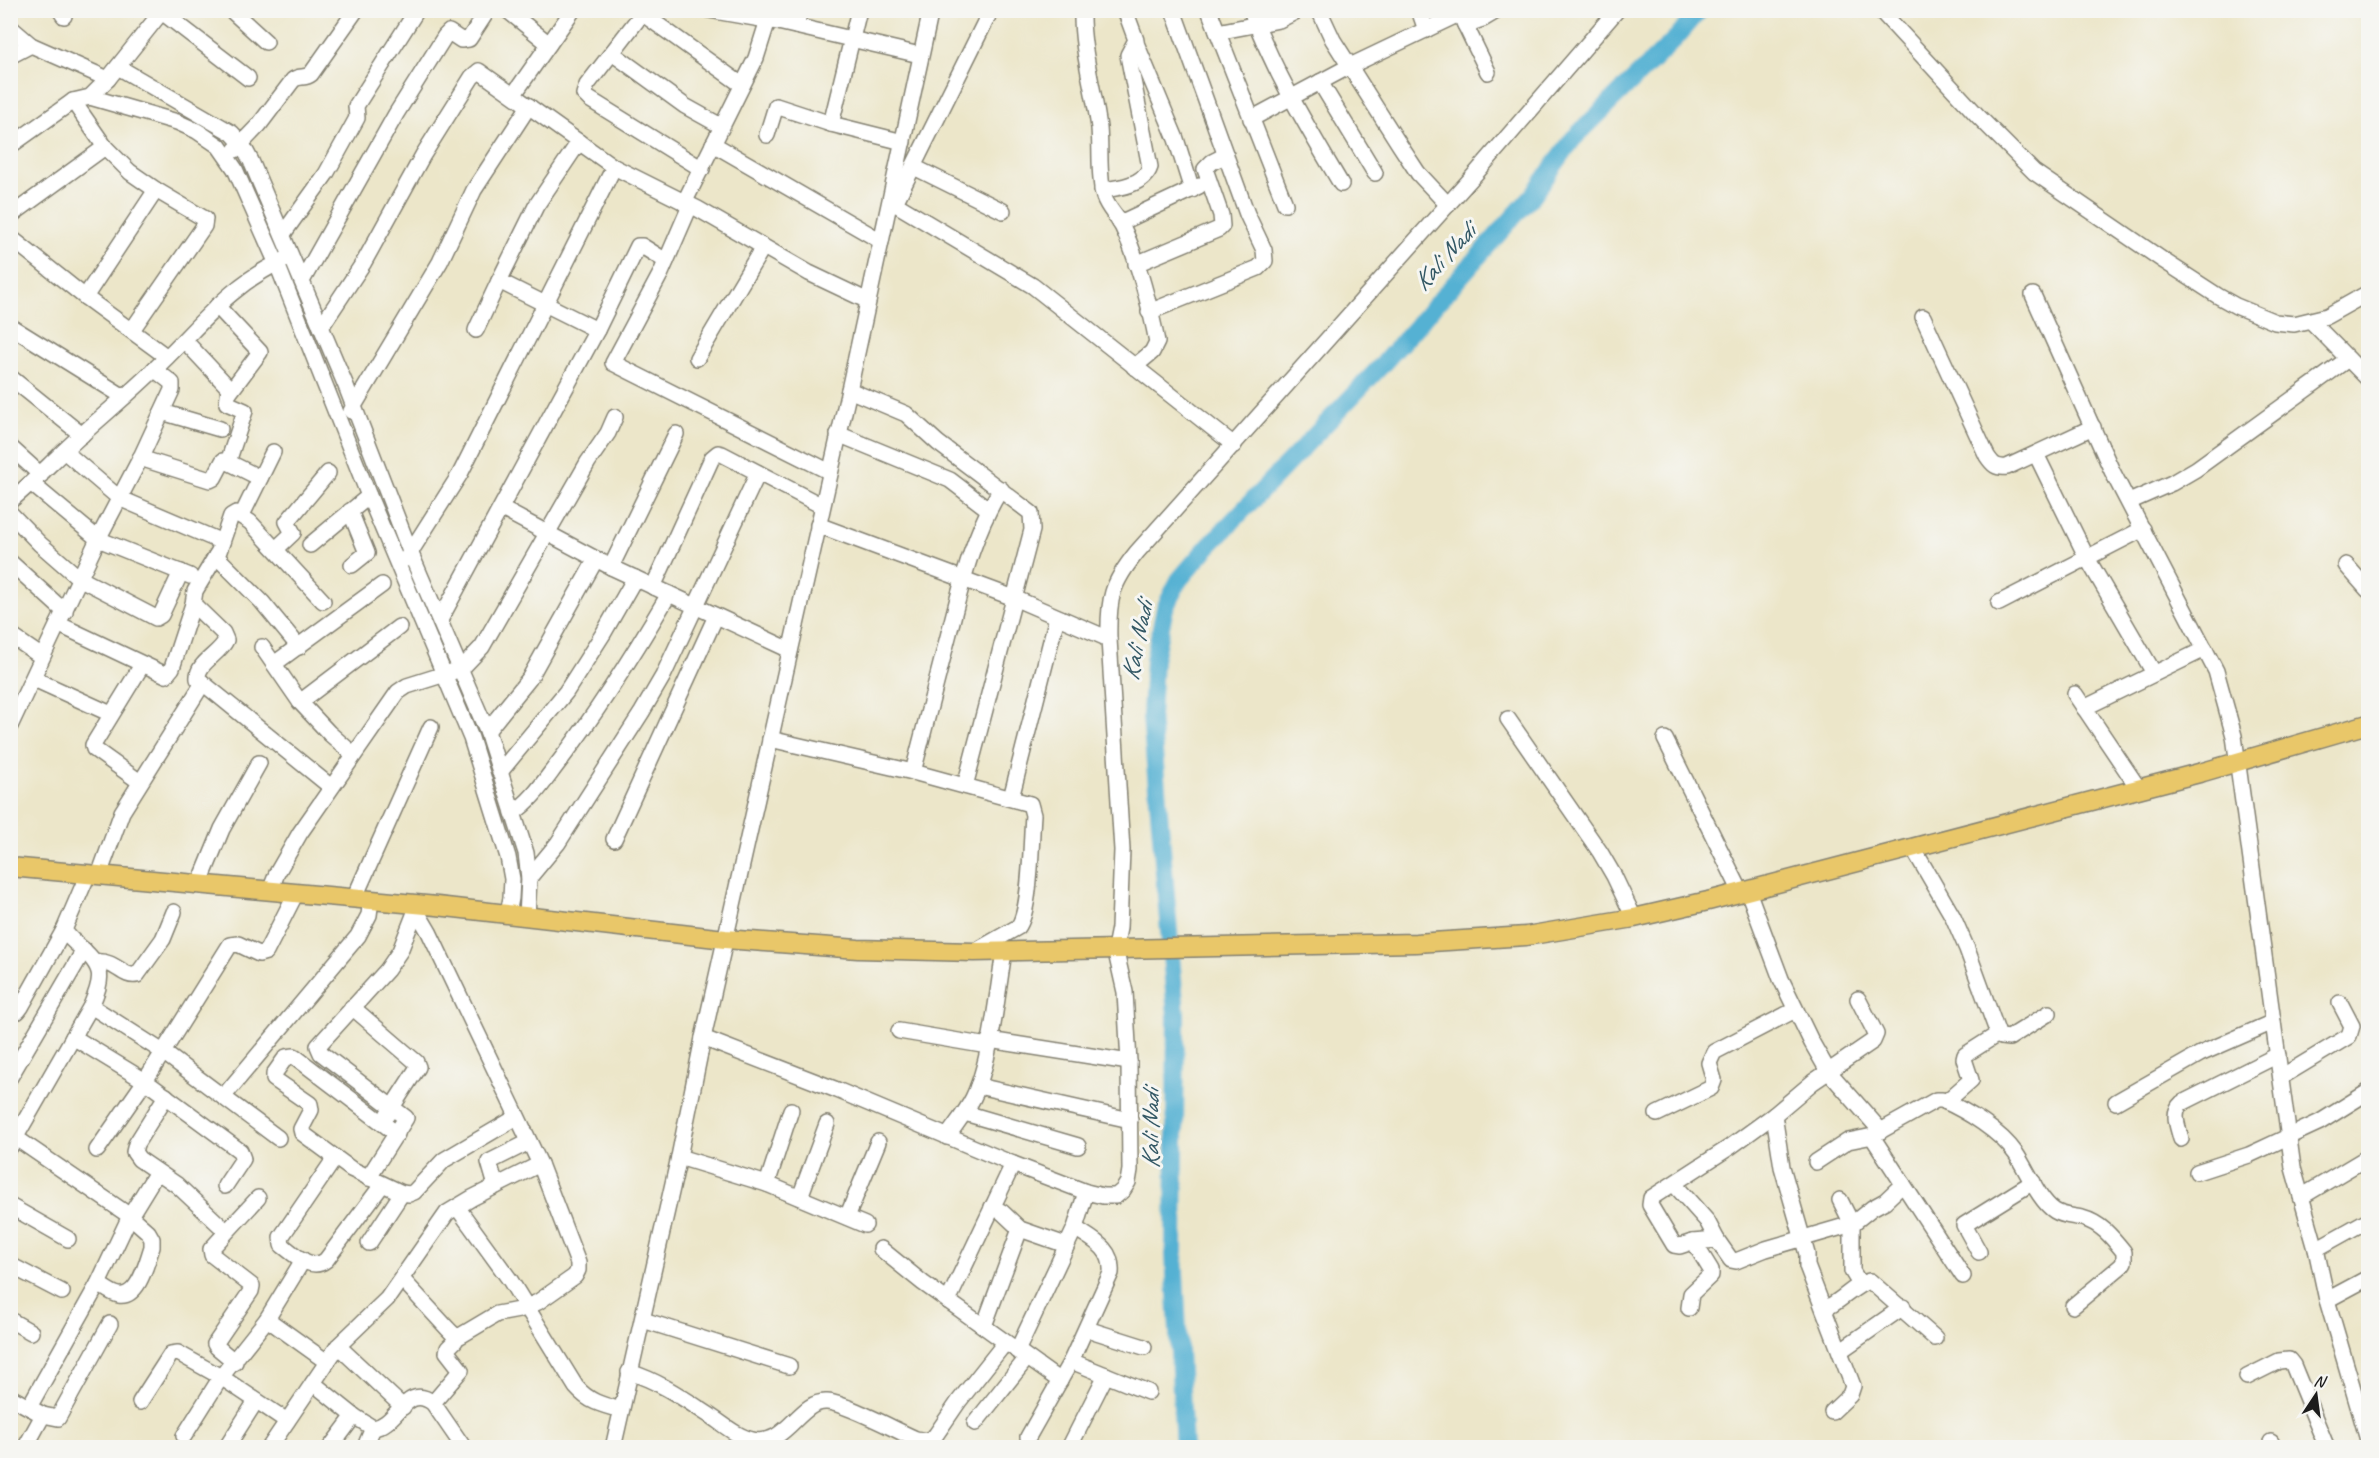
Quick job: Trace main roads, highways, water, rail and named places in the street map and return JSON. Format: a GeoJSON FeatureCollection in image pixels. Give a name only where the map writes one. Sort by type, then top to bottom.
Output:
{"type":"FeatureCollection","features":[{"type":"Feature","properties":{"kind":"main road"},"geometry":{"type":"LineString","coordinates":[[10,867],[508,914],[725,939],[858,949],[1004,952],[1416,943],[1526,936],[1634,918],[1913,849],[2238,762],[2368,724]]}},
{"type":"Feature","properties":{"kind":"waterway","name":"Kali Nadi"},"geometry":{"type":"LineString","coordinates":[[1184,1448],[1174,1254],[1176,1015],[1151,716],[1154,660],[1165,608],[1179,580],[1204,551],[1381,366],[1533,195],[1573,139],[1676,38],[1700,10]]}}]}
